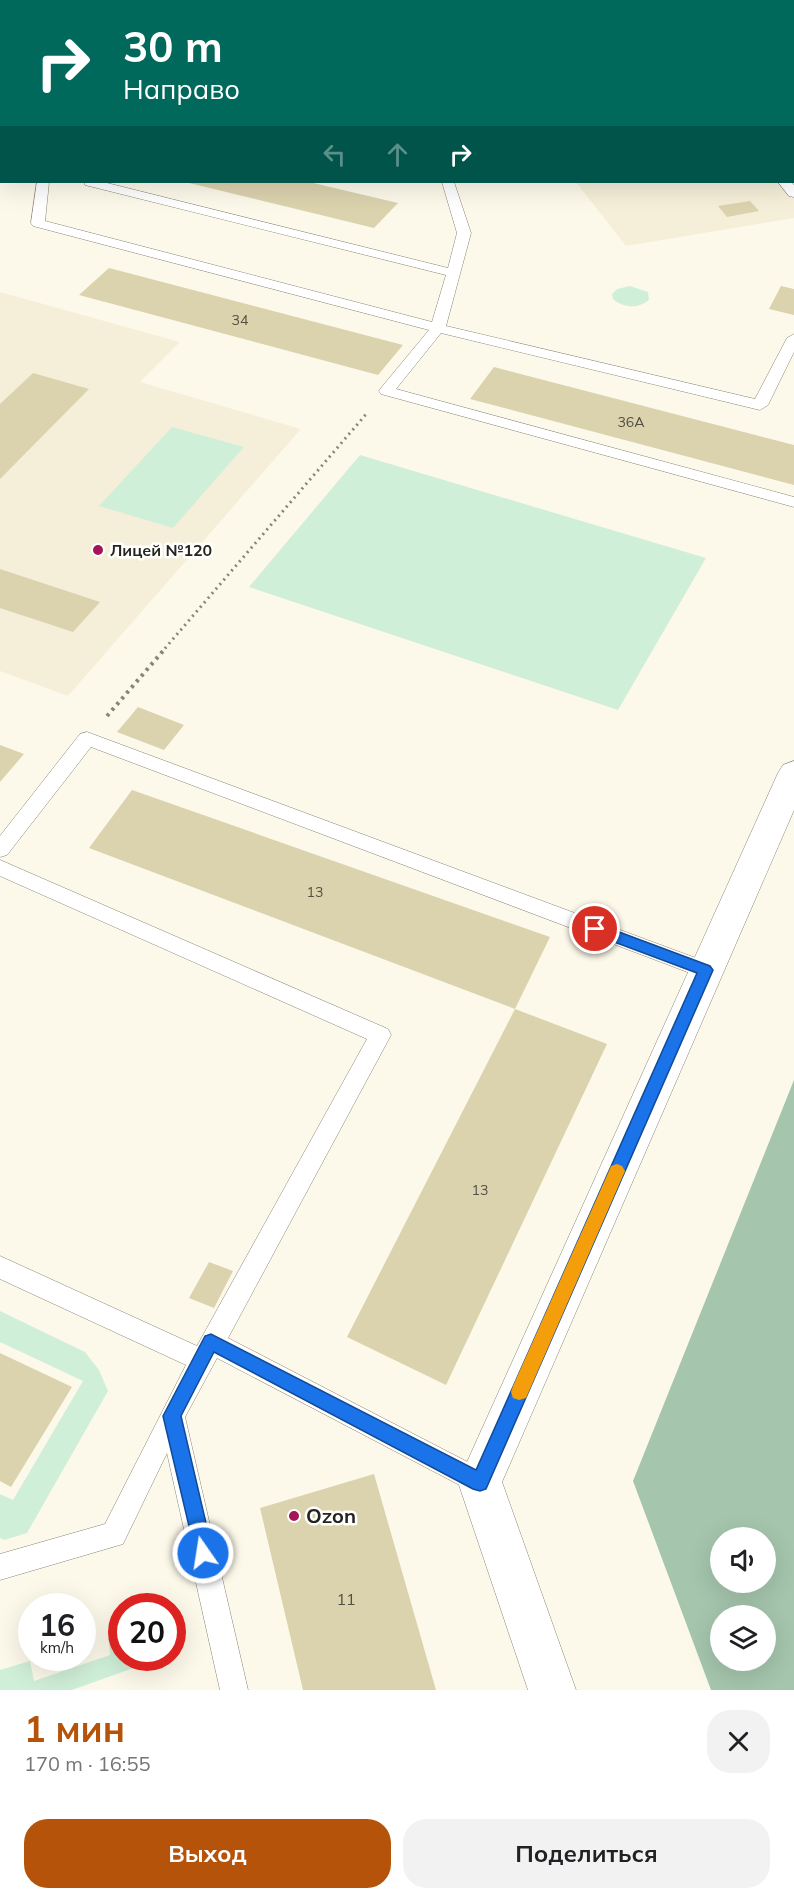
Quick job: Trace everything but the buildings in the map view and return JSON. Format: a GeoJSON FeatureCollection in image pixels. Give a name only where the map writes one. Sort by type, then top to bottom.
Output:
{"type":"FeatureCollection","features":[{"type":"Feature","properties":{"kind":"street"},"geometry":{"type":"LineString","coordinates":[[552,1690],[480,1482],[794,772]]}},
{"type":"Feature","properties":{"kind":"lane"},"geometry":{"type":"LineString","coordinates":[[43,183],[38,223],[438,328],[760,405],[794,338]]}},
{"type":"Feature","properties":{"kind":"lane"},"geometry":{"type":"LineString","coordinates":[[94,183],[453,273]]}},
{"type":"Feature","properties":{"kind":"lane"},"geometry":{"type":"LineString","coordinates":[[448,183],[464,232],[438,328],[386,391],[794,502]]}},
{"type":"Feature","properties":{"kind":"lane"},"geometry":{"type":"LineString","coordinates":[[0,850],[87,739],[705,970]]}},
{"type":"Feature","properties":{"kind":"lane"},"geometry":{"type":"LineString","coordinates":[[0,868],[380,1035],[206,1351],[114,1535],[0,1567]]}},
{"type":"Feature","properties":{"kind":"lane"},"geometry":{"type":"LineString","coordinates":[[0,1268],[206,1351],[480,1482]]}},
{"type":"Feature","properties":{"kind":"lane"},"geometry":{"type":"LineString","coordinates":[[172,1416],[234,1690]]}},
{"type":"Feature","properties":{"kind":"path"},"geometry":{"type":"LineString","coordinates":[[87,739],[386,391]]}},
{"type":"Feature","properties":{"kind":"shaded area"},"geometry":{"type":"Polygon","coordinates":[[[577,183],[794,183],[794,218],[626,246],[577,183]]]}},
{"type":"Feature","properties":{"kind":"shaded area","name":"Лицей №120"},"geometry":{"type":"Polygon","coordinates":[[[0,292],[180,342],[140,382],[301,429],[68,696],[0,671],[0,292]]]}},
{"type":"Feature","properties":{"kind":"green space"},"geometry":{"type":"Polygon","coordinates":[[[630,286],[648,292],[649,300],[640,305],[631,306],[613,299],[612,294],[617,289],[630,286]]]}},
{"type":"Feature","properties":{"kind":"green space"},"geometry":{"type":"Polygon","coordinates":[[[172,427],[244,447],[173,528],[99,506],[172,427]]]}},
{"type":"Feature","properties":{"kind":"green space"},"geometry":{"type":"Polygon","coordinates":[[[360,455],[706,558],[618,710],[249,587],[360,455]]]}},
{"type":"Feature","properties":{"kind":"green space"},"geometry":{"type":"Polygon","coordinates":[[[794,1080],[794,1690],[711,1690],[633,1481],[794,1080]]]}},
{"type":"Feature","properties":{"kind":"green space"},"geometry":{"type":"Polygon","coordinates":[[[0,1311],[85,1352],[99,1370],[108,1391],[27,1533],[4,1540],[0,1538],[0,1494],[13,1500],[83,1381],[0,1342],[0,1311]]]}},
{"type":"Feature","properties":{"kind":"green space"},"geometry":{"type":"Polygon","coordinates":[[[108,1656],[108,1671],[125,1671],[72,1690],[0,1690],[0,1670],[18,1665],[18,1671],[32,1671],[34,1681],[63,1671],[96,1671],[96,1660],[108,1656]]]}},
{"type":"Feature","properties":{"kind":"slow traffic"},"geometry":{"type":"LineString","coordinates":[[519,1392],[617,1171]]}},
{"type":"Feature","properties":{"kind":"place","name":"Лицей №120"},"geometry":{"type":"Point","coordinates":[98,550]}},
{"type":"Feature","properties":{"kind":"place","name":"Ozon"},"geometry":{"type":"Point","coordinates":[294,1516]}},
{"type":"Feature","properties":{"kind":"route"},"geometry":{"type":"LineString","coordinates":[[203,1553],[172,1416],[211,1342],[480,1482],[705,970],[595,929]]}}]}
